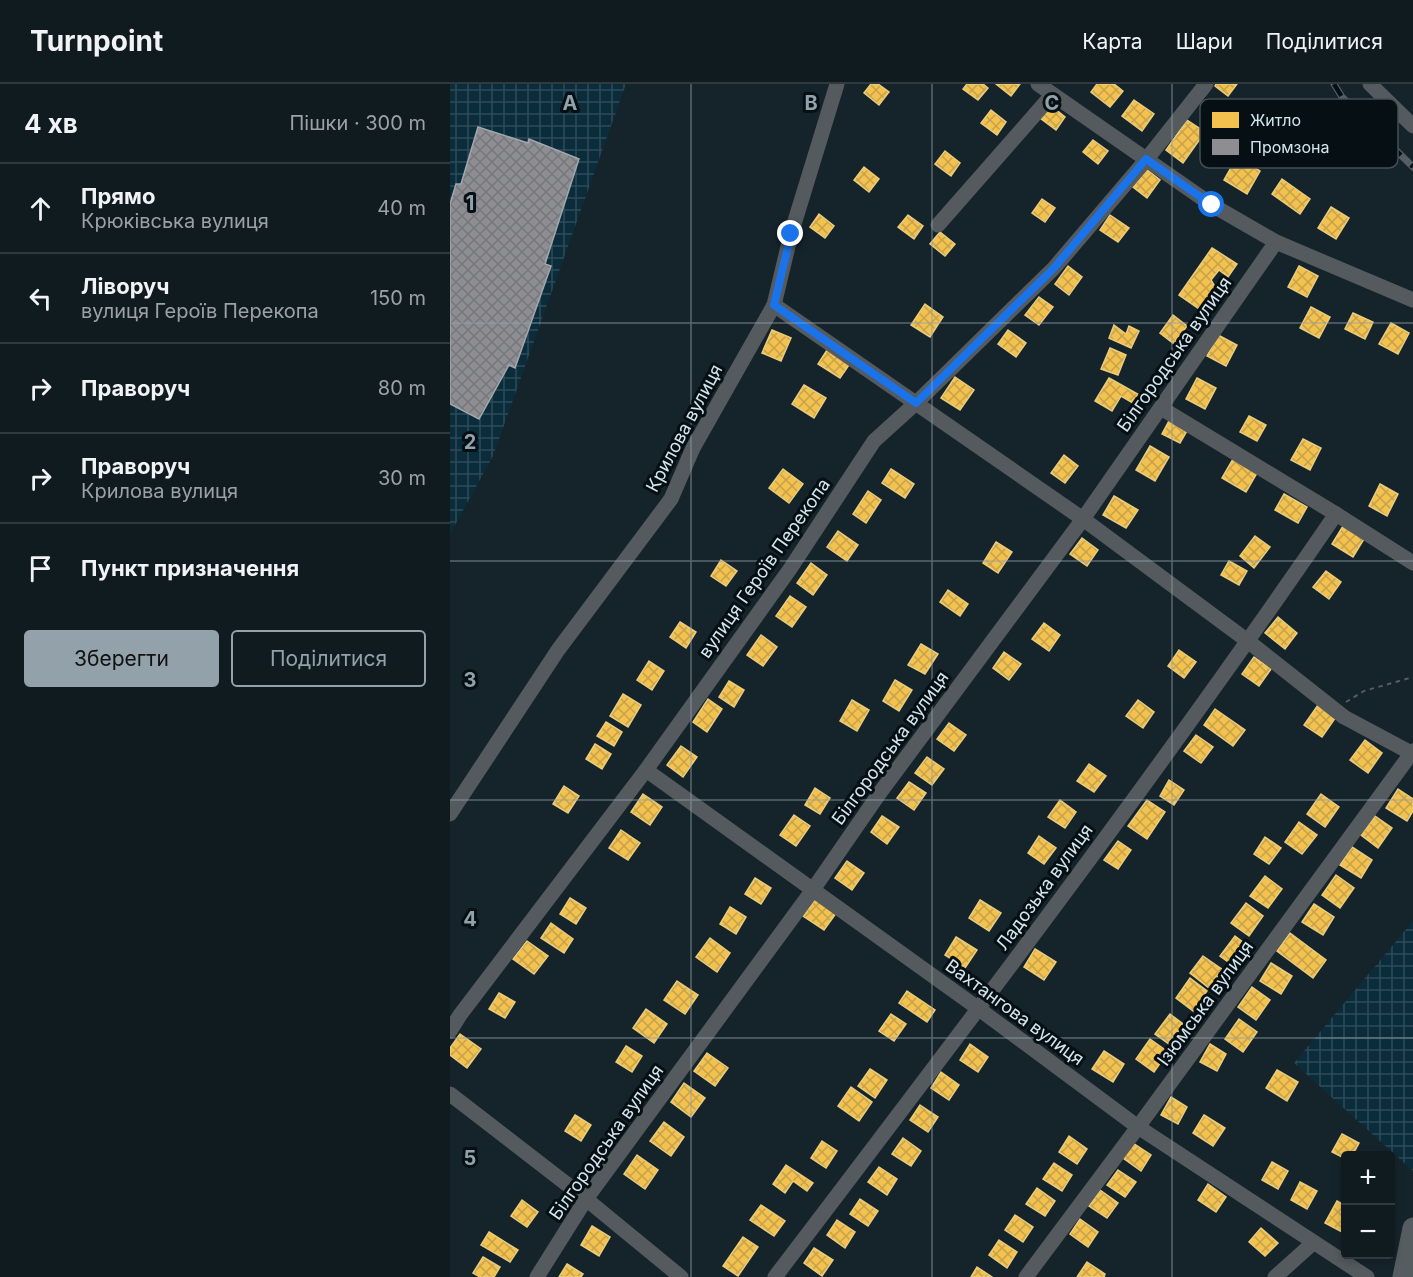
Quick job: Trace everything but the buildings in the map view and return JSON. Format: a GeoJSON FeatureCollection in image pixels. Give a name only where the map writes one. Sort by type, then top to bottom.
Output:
{"type":"FeatureCollection","features":[{"type":"Feature","properties":{"kind":"street","name":"Крилова вулиця"},"geometry":{"type":"LineString","coordinates":[[450,814],[558,650],[671,499],[693,448],[774,305],[791,234],[837,84]]}},
{"type":"Feature","properties":{"kind":"street"},"geometry":{"type":"LineString","coordinates":[[1038,84],[1212,205],[1276,242],[1413,300]]}},
{"type":"Feature","properties":{"kind":"street","name":"вулиця Героїв Перекопа"},"geometry":{"type":"LineString","coordinates":[[450,1031],[646,770],[790,569],[874,441],[1054,268],[1206,84]]}},
{"type":"Feature","properties":{"kind":"street"},"geometry":{"type":"LineString","coordinates":[[1370,84],[1385,99]]}},
{"type":"Feature","properties":{"kind":"street"},"geometry":{"type":"LineString","coordinates":[[938,225],[1052,95]]}},
{"type":"Feature","properties":{"kind":"street"},"geometry":{"type":"LineString","coordinates":[[1398,111],[1413,126]]}},
{"type":"Feature","properties":{"kind":"street","name":"Білгородська вулиця"},"geometry":{"type":"LineString","coordinates":[[537,1277],[586,1199],[812,891],[879,794],[1083,519],[1276,242]]}},
{"type":"Feature","properties":{"kind":"street"},"geometry":{"type":"LineString","coordinates":[[774,305],[1083,519],[1249,642],[1344,717],[1412,752]]}},
{"type":"Feature","properties":{"kind":"street"},"geometry":{"type":"LineString","coordinates":[[1161,408],[1413,563]]}},
{"type":"Feature","properties":{"kind":"street","name":"Ладозька вулиця"},"geometry":{"type":"LineString","coordinates":[[776,1277],[979,1009],[1249,642],[1336,514]]}},
{"type":"Feature","properties":{"kind":"street","name":"Ізюмська вулиця"},"geometry":{"type":"LineString","coordinates":[[1026,1277],[1412,752]]}},
{"type":"Feature","properties":{"kind":"street","name":"Вахтангова вулиця"},"geometry":{"type":"LineString","coordinates":[[646,770],[979,1009],[1138,1127],[1367,1277]]}},
{"type":"Feature","properties":{"kind":"street"},"geometry":{"type":"LineString","coordinates":[[450,1094],[586,1199],[681,1277]]}},
{"type":"Feature","properties":{"kind":"street"},"geometry":{"type":"LineString","coordinates":[[1403,1277],[1413,1228]]}},
{"type":"Feature","properties":{"kind":"street"},"geometry":{"type":"LineString","coordinates":[[1275,1277],[1313,1243]]}},
{"type":"Feature","properties":{"kind":"path"},"geometry":{"type":"LineString","coordinates":[[1334,709],[1364,691],[1413,677]]}},
{"type":"Feature","properties":{"kind":"shaded area"},"geometry":{"type":"Polygon","coordinates":[[[450,84],[626,84],[493,456],[450,534],[450,84]]]}},
{"type":"Feature","properties":{"kind":"shaded area"},"geometry":{"type":"Polygon","coordinates":[[[1413,921],[1413,1171],[1395,1155],[1395,1151],[1391,1151],[1294,1063],[1413,921]]]}},
{"type":"Feature","properties":{"kind":"railway"},"geometry":{"type":"LineString","coordinates":[[1334,84],[1344,99]]}},
{"type":"Feature","properties":{"kind":"railway"},"geometry":{"type":"LineString","coordinates":[[1398,152],[1413,167]]}},
{"type":"Feature","properties":{"kind":"route"},"geometry":{"type":"LineString","coordinates":[[791,234],[774,305],[916,403],[1054,268],[1146,159],[1212,205]]}}]}
